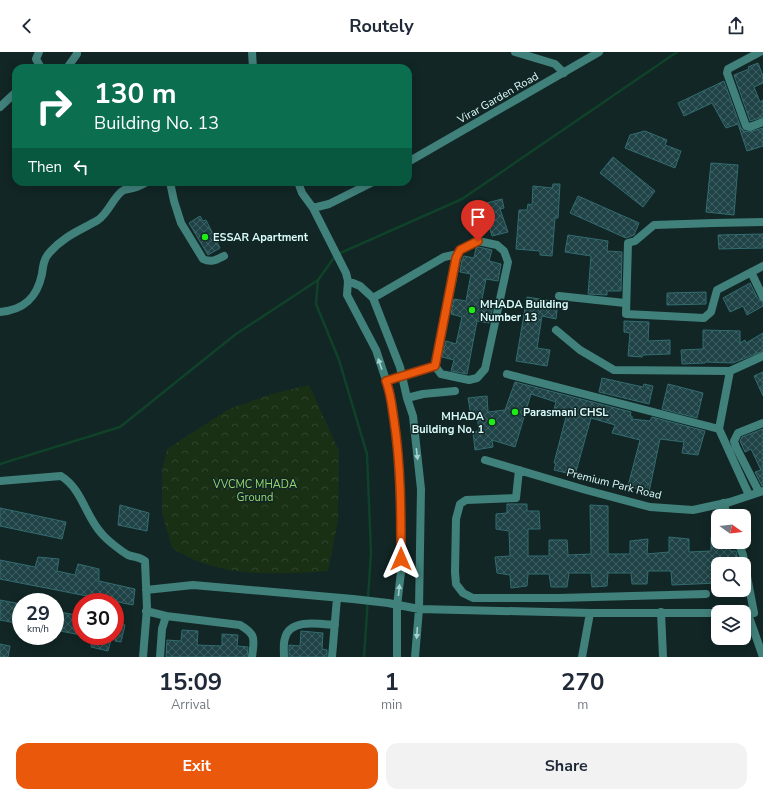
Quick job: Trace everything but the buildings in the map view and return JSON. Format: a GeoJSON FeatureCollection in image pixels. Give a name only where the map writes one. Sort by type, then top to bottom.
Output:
{"type":"FeatureCollection","features":[{"type":"Feature","properties":{"kind":"street"},"geometry":{"type":"LineString","coordinates":[[39,52],[36,59],[39,64]]}},
{"type":"Feature","properties":{"kind":"street"},"geometry":{"type":"LineString","coordinates":[[70,64],[77,52]]}},
{"type":"Feature","properties":{"kind":"street"},"geometry":{"type":"LineString","coordinates":[[252,52],[253,64]]}},
{"type":"Feature","properties":{"kind":"street"},"geometry":{"type":"LineString","coordinates":[[519,52],[555,64],[564,73]]}},
{"type":"Feature","properties":{"kind":"street","name":"Virar Garden Road"},"geometry":{"type":"LineString","coordinates":[[412,160],[599,52]]}},
{"type":"Feature","properties":{"kind":"street"},"geometry":{"type":"LineString","coordinates":[[760,52],[728,69],[727,73],[746,126],[750,127],[763,122]]}},
{"type":"Feature","properties":{"kind":"street"},"geometry":{"type":"LineString","coordinates":[[0,107],[12,96]]}},
{"type":"Feature","properties":{"kind":"street"},"geometry":{"type":"LineString","coordinates":[[0,312],[21,307],[32,298],[41,276],[44,262],[49,253],[62,240],[100,219],[124,190],[138,186]]}},
{"type":"Feature","properties":{"kind":"street"},"geometry":{"type":"LineString","coordinates":[[171,186],[181,224],[203,259],[213,261],[224,256]]}},
{"type":"Feature","properties":{"kind":"street"},"geometry":{"type":"LineString","coordinates":[[299,186],[302,193],[313,208],[347,277],[347,295],[376,350],[390,392],[398,441],[400,480],[401,572],[397,606],[397,657]]}},
{"type":"Feature","properties":{"kind":"street"},"geometry":{"type":"LineString","coordinates":[[313,208],[329,204],[365,186]]}},
{"type":"Feature","properties":{"kind":"street"},"geometry":{"type":"LineString","coordinates":[[763,222],[654,225],[635,241],[628,244],[625,303],[626,314],[704,318],[711,312],[717,290],[763,266]]}},
{"type":"Feature","properties":{"kind":"street"},"geometry":{"type":"LineString","coordinates":[[478,241],[497,245],[504,251],[508,262],[485,369],[477,378],[469,380],[441,374],[435,366],[460,250],[478,241]]}},
{"type":"Feature","properties":{"kind":"street"},"geometry":{"type":"LineString","coordinates":[[373,298],[444,257],[458,254]]}},
{"type":"Feature","properties":{"kind":"street"},"geometry":{"type":"LineString","coordinates":[[751,272],[763,297]]}},
{"type":"Feature","properties":{"kind":"street"},"geometry":{"type":"LineString","coordinates":[[347,277],[373,298],[400,367],[413,416],[421,489],[419,609],[415,657]]}},
{"type":"Feature","properties":{"kind":"street"},"geometry":{"type":"LineString","coordinates":[[559,296],[625,303]]}},
{"type":"Feature","properties":{"kind":"street"},"geometry":{"type":"LineString","coordinates":[[556,330],[580,350],[614,370],[730,371],[763,356]]}},
{"type":"Feature","properties":{"kind":"street"},"geometry":{"type":"LineString","coordinates":[[386,381],[435,366]]}},
{"type":"Feature","properties":{"kind":"street"},"geometry":{"type":"LineString","coordinates":[[730,371],[718,429],[749,496]]}},
{"type":"Feature","properties":{"kind":"street"},"geometry":{"type":"LineString","coordinates":[[507,374],[718,429]]}},
{"type":"Feature","properties":{"kind":"street"},"geometry":{"type":"LineString","coordinates":[[407,398],[423,394],[455,391]]}},
{"type":"Feature","properties":{"kind":"street"},"geometry":{"type":"LineString","coordinates":[[760,490],[734,441],[738,433],[763,423]]}},
{"type":"Feature","properties":{"kind":"street","name":"Premium Park Road"},"geometry":{"type":"LineString","coordinates":[[485,460],[650,507],[693,510],[749,496],[760,490]]}},
{"type":"Feature","properties":{"kind":"street"},"geometry":{"type":"LineString","coordinates":[[519,470],[516,498],[466,500],[460,504],[456,519],[455,572],[456,584],[463,593],[473,598],[558,598],[706,594]]}},
{"type":"Feature","properties":{"kind":"street"},"geometry":{"type":"LineString","coordinates":[[0,481],[61,476],[68,481],[84,502],[90,516],[101,533],[129,556],[140,556],[145,561],[146,611],[143,657]]}},
{"type":"Feature","properties":{"kind":"street"},"geometry":{"type":"LineString","coordinates":[[723,503],[725,509]]}},
{"type":"Feature","properties":{"kind":"street"},"geometry":{"type":"LineString","coordinates":[[741,549],[743,555],[752,613],[763,657]]}},
{"type":"Feature","properties":{"kind":"street"},"geometry":{"type":"LineString","coordinates":[[146,590],[193,585],[353,599],[388,603],[397,606],[419,609],[590,613],[711,613]]}},
{"type":"Feature","properties":{"kind":"street"},"geometry":{"type":"LineString","coordinates":[[332,657],[337,598]]}},
{"type":"Feature","properties":{"kind":"street"},"geometry":{"type":"LineString","coordinates":[[146,611],[166,616],[240,625],[251,631],[254,640],[252,657]]}},
{"type":"Feature","properties":{"kind":"street"},"geometry":{"type":"LineString","coordinates":[[661,612],[663,657]]}},
{"type":"Feature","properties":{"kind":"street"},"geometry":{"type":"LineString","coordinates":[[582,657],[590,613]]}},
{"type":"Feature","properties":{"kind":"street"},"geometry":{"type":"LineString","coordinates":[[160,657],[162,629],[166,616]]}},
{"type":"Feature","properties":{"kind":"street"},"geometry":{"type":"LineString","coordinates":[[284,657],[285,638],[288,632],[295,627],[303,623],[335,625]]}},
{"type":"Feature","properties":{"kind":"green space","name":"VVCMC MHADA Ground"},"geometry":{"type":"Polygon","coordinates":[[[309,385],[339,451],[338,521],[328,571],[263,573],[231,570],[196,561],[172,548],[162,513],[162,471],[167,449],[229,409],[272,394],[309,385]]]}},
{"type":"Feature","properties":{"kind":"waterway"},"geometry":{"type":"LineString","coordinates":[[364,657],[371,553],[367,454],[339,360],[316,304],[318,280],[336,255],[462,199],[677,52]]}},
{"type":"Feature","properties":{"kind":"waterway"},"geometry":{"type":"LineString","coordinates":[[0,464],[120,427],[236,334],[318,280]]}},
{"type":"Feature","properties":{"kind":"place","name":"ESSAR Apartment"},"geometry":{"type":"Point","coordinates":[205,237]}},
{"type":"Feature","properties":{"kind":"place","name":"MHADA Building Number 13"},"geometry":{"type":"Point","coordinates":[472,310]}},
{"type":"Feature","properties":{"kind":"place","name":"Parasmani CHSL"},"geometry":{"type":"Point","coordinates":[515,412]}},
{"type":"Feature","properties":{"kind":"place","name":"MHADA Building No. 1"},"geometry":{"type":"Point","coordinates":[492,422]}},
{"type":"Feature","properties":{"kind":"route"},"geometry":{"type":"LineString","coordinates":[[401,559],[398,441],[390,392],[386,381],[435,366],[456,258],[460,250],[478,241]]}}]}
